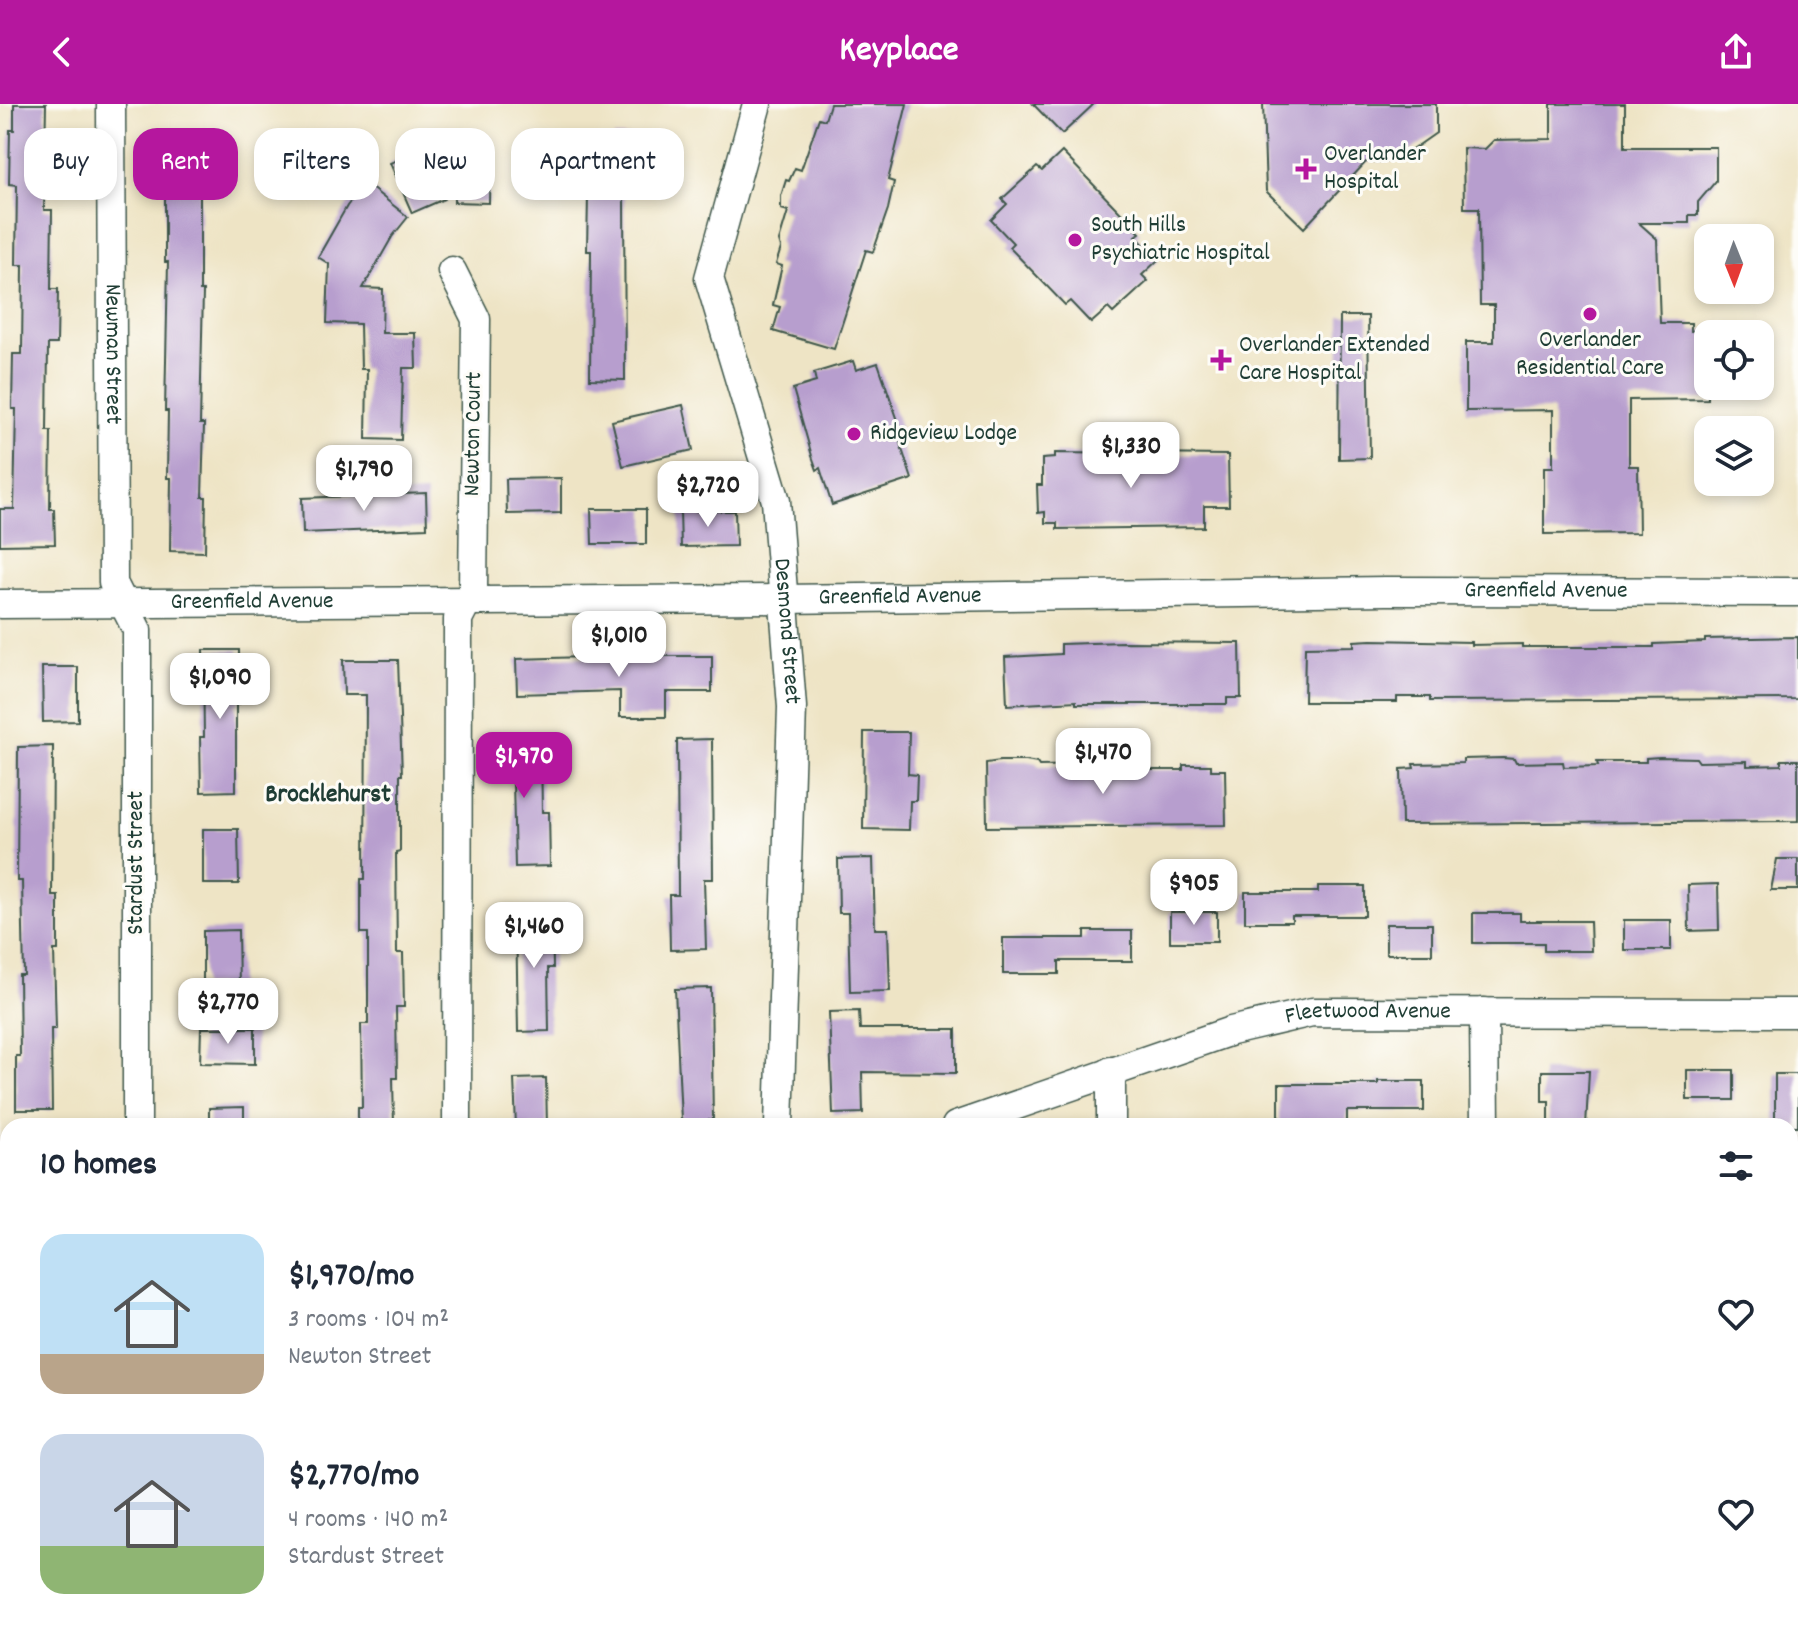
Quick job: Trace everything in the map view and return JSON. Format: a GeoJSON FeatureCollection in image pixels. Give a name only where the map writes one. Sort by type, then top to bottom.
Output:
{"type":"FeatureCollection","features":[{"type":"Feature","properties":{"kind":"street","name":"Newman Street"},"geometry":{"type":"LineString","coordinates":[[111,104],[113,583],[123,603]]}},
{"type":"Feature","properties":{"kind":"street","name":"Desmond Street"},"geometry":{"type":"LineString","coordinates":[[757,104],[709,278],[776,501],[792,707],[779,1118]]}},
{"type":"Feature","properties":{"kind":"street","name":"Newton Court"},"geometry":{"type":"LineString","coordinates":[[452,271],[476,319],[473,590],[458,619],[457,1118]]}},
{"type":"Feature","properties":{"kind":"street","name":"Greenfield Avenue"},"geometry":{"type":"LineString","coordinates":[[0,604],[1386,591],[1798,592]]}},
{"type":"Feature","properties":{"kind":"street","name":"Stardust Street"},"geometry":{"type":"LineString","coordinates":[[123,603],[137,630],[137,1118]]}},
{"type":"Feature","properties":{"kind":"street","name":"Fleetwood Avenue"},"geometry":{"type":"LineString","coordinates":[[979,1118],[1231,1031],[1312,1012],[1798,1013]]}},
{"type":"Feature","properties":{"kind":"street"},"geometry":{"type":"LineString","coordinates":[[1484,1012],[1485,1118]]}},
{"type":"Feature","properties":{"kind":"street"},"geometry":{"type":"LineString","coordinates":[[1111,1071],[1111,1118]]}},
{"type":"Feature","properties":{"kind":"building"},"geometry":{"type":"Polygon","coordinates":[[[14,104],[46,104],[46,128],[24,128],[24,200],[44,200],[44,210],[52,210],[51,289],[58,289],[57,344],[48,344],[47,431],[51,431],[50,509],[54,509],[55,544],[0,545],[0,509],[14,509],[16,409],[12,409],[13,354],[22,354],[23,265],[16,265],[17,185],[9,184],[10,130],[14,130],[14,104]]]}},
{"type":"Feature","properties":{"kind":"building"},"geometry":{"type":"Polygon","coordinates":[[[830,104],[907,104],[888,180],[894,182],[888,209],[873,252],[866,250],[834,349],[773,331],[780,307],[773,305],[782,266],[776,264],[788,211],[781,209],[781,196],[786,180],[789,181],[795,168],[801,170],[819,118],[825,120],[830,104]]]}},
{"type":"Feature","properties":{"kind":"building"},"geometry":{"type":"Polygon","coordinates":[[[1033,104],[1094,104],[1062,134],[1033,104]]]}},
{"type":"Feature","properties":{"kind":"building","name":"Overlander Hospital"},"geometry":{"type":"Polygon","coordinates":[[[1263,104],[1436,104],[1436,133],[1396,161],[1366,162],[1304,228],[1266,191],[1263,104]]]}},
{"type":"Feature","properties":{"kind":"building","name":"Overlander Residential Care"},"geometry":{"type":"Polygon","coordinates":[[[1551,104],[1625,104],[1625,147],[1716,147],[1716,181],[1698,202],[1698,215],[1689,215],[1689,223],[1639,223],[1657,239],[1660,323],[1691,323],[1691,331],[1694,331],[1694,399],[1629,400],[1629,466],[1638,466],[1639,533],[1544,534],[1544,467],[1553,467],[1553,410],[1466,411],[1466,342],[1494,342],[1494,305],[1480,305],[1479,208],[1464,208],[1463,148],[1485,149],[1494,140],[1551,139],[1551,104]]]}},
{"type":"Feature","properties":{"kind":"building","name":"South Hills Psychiatric Hospital"},"geometry":{"type":"Polygon","coordinates":[[[1062,152],[1140,233],[1136,236],[1158,260],[1142,275],[1148,281],[1113,313],[1108,308],[1091,323],[1070,301],[1065,305],[1009,247],[1013,243],[991,220],[1007,204],[1002,199],[1037,167],[1042,171],[1062,152]]]}},
{"type":"Feature","properties":{"kind":"building"},"geometry":{"type":"Polygon","coordinates":[[[379,194],[408,217],[392,237],[363,288],[383,289],[382,333],[415,333],[416,368],[403,368],[401,440],[366,439],[367,369],[361,369],[360,324],[327,323],[329,264],[318,257],[352,200],[379,200],[379,194]]]}},
{"type":"Feature","properties":{"kind":"building"},"geometry":{"type":"Polygon","coordinates":[[[165,200],[200,200],[200,291],[203,291],[200,424],[204,424],[202,497],[206,497],[205,552],[170,551],[171,478],[167,478],[168,411],[165,411],[168,262],[165,262],[165,200]]]}},
{"type":"Feature","properties":{"kind":"building"},"geometry":{"type":"Polygon","coordinates":[[[406,200],[442,200],[412,213],[406,200]]]}},
{"type":"Feature","properties":{"kind":"building"},"geometry":{"type":"Polygon","coordinates":[[[454,200],[489,200],[489,203],[454,200]]]}},
{"type":"Feature","properties":{"kind":"building"},"geometry":{"type":"Polygon","coordinates":[[[588,200],[624,200],[625,380],[590,379],[591,251],[587,251],[588,200]]]}},
{"type":"Feature","properties":{"kind":"building"},"geometry":{"type":"Polygon","coordinates":[[[1340,316],[1368,316],[1370,458],[1339,459],[1340,316]]]}},
{"type":"Feature","properties":{"kind":"building","name":"Ridgeview Lodge"},"geometry":{"type":"Polygon","coordinates":[[[853,361],[856,370],[878,363],[905,441],[900,443],[912,479],[832,505],[820,468],[817,470],[812,456],[793,389],[816,382],[814,373],[853,361]]]}},
{"type":"Feature","properties":{"kind":"building"},"geometry":{"type":"Polygon","coordinates":[[[683,405],[693,450],[623,466],[612,421],[683,405]]]}},
{"type":"Feature","properties":{"kind":"building"},"geometry":{"type":"Polygon","coordinates":[[[1055,453],[1228,455],[1229,506],[1204,506],[1204,527],[1057,529],[1057,523],[1045,523],[1045,512],[1038,513],[1037,485],[1042,485],[1042,459],[1055,458],[1055,453]]]}},
{"type":"Feature","properties":{"kind":"building"},"geometry":{"type":"Polygon","coordinates":[[[561,478],[561,513],[507,514],[506,479],[561,478]]]}},
{"type":"Feature","properties":{"kind":"building"},"geometry":{"type":"Polygon","coordinates":[[[426,493],[427,528],[303,533],[302,498],[426,493]]]}},
{"type":"Feature","properties":{"kind":"building"},"geometry":{"type":"Polygon","coordinates":[[[591,509],[646,509],[646,544],[592,544],[591,509]]]}},
{"type":"Feature","properties":{"kind":"building"},"geometry":{"type":"Polygon","coordinates":[[[680,511],[735,511],[736,546],[681,547],[680,511]]]}},
{"type":"Feature","properties":{"kind":"building"},"geometry":{"type":"Polygon","coordinates":[[[1798,637],[1798,699],[1430,701],[1430,697],[1397,697],[1397,702],[1304,702],[1305,647],[1354,646],[1354,641],[1371,640],[1522,644],[1522,647],[1654,647],[1654,644],[1705,642],[1705,639],[1798,637]]]}},
{"type":"Feature","properties":{"kind":"building"},"geometry":{"type":"Polygon","coordinates":[[[1240,643],[1241,698],[1227,698],[1227,704],[1076,704],[1076,701],[1007,705],[1005,657],[1061,654],[1061,644],[1240,643]]]}},
{"type":"Feature","properties":{"kind":"building"},"geometry":{"type":"Polygon","coordinates":[[[203,650],[239,650],[236,791],[201,792],[203,650]]]}},
{"type":"Feature","properties":{"kind":"building"},"geometry":{"type":"Polygon","coordinates":[[[712,656],[712,692],[666,692],[666,717],[620,717],[620,691],[517,694],[516,659],[712,656]]]}},
{"type":"Feature","properties":{"kind":"building"},"geometry":{"type":"Polygon","coordinates":[[[343,660],[398,660],[402,775],[400,851],[396,852],[397,953],[403,953],[404,1007],[396,1007],[394,1118],[358,1118],[358,1107],[362,1107],[361,1024],[368,1024],[368,933],[361,933],[361,879],[365,879],[366,695],[344,695],[343,660]]]}},
{"type":"Feature","properties":{"kind":"building"},"geometry":{"type":"Polygon","coordinates":[[[42,667],[78,667],[78,721],[43,722],[42,667]]]}},
{"type":"Feature","properties":{"kind":"building"},"geometry":{"type":"Polygon","coordinates":[[[864,732],[909,732],[908,774],[917,775],[916,801],[910,801],[909,830],[863,829],[864,732]]]}},
{"type":"Feature","properties":{"kind":"building"},"geometry":{"type":"Polygon","coordinates":[[[712,739],[713,879],[704,879],[706,949],[670,950],[669,895],[678,895],[677,740],[712,739]]]}},
{"type":"Feature","properties":{"kind":"building"},"geometry":{"type":"Polygon","coordinates":[[[541,744],[542,812],[549,812],[550,866],[515,867],[513,780],[487,780],[486,745],[541,744]]]}},
{"type":"Feature","properties":{"kind":"building"},"geometry":{"type":"Polygon","coordinates":[[[53,746],[52,896],[58,896],[58,950],[54,950],[56,1029],[51,1029],[52,1110],[16,1110],[16,1056],[20,1056],[19,975],[24,975],[22,881],[17,881],[18,747],[53,746]]]}},
{"type":"Feature","properties":{"kind":"building"},"geometry":{"type":"Polygon","coordinates":[[[1503,758],[1514,759],[1516,763],[1563,762],[1564,767],[1598,766],[1597,762],[1646,762],[1646,758],[1696,758],[1699,762],[1747,761],[1747,766],[1781,765],[1781,760],[1798,760],[1798,821],[1402,824],[1401,769],[1414,768],[1413,764],[1503,758]]]}},
{"type":"Feature","properties":{"kind":"building"},"geometry":{"type":"Polygon","coordinates":[[[1026,761],[1039,766],[1087,765],[1087,770],[1149,766],[1149,770],[1183,770],[1183,765],[1211,765],[1211,770],[1225,770],[1226,825],[987,827],[986,763],[1026,761]]]}},
{"type":"Feature","properties":{"kind":"building"},"geometry":{"type":"Polygon","coordinates":[[[203,829],[238,829],[239,884],[203,884],[203,829]]]}},
{"type":"Feature","properties":{"kind":"building"},"geometry":{"type":"Polygon","coordinates":[[[873,858],[875,929],[888,929],[890,991],[850,992],[848,913],[839,913],[838,859],[873,858]]]}},
{"type":"Feature","properties":{"kind":"building"},"geometry":{"type":"Polygon","coordinates":[[[1777,859],[1798,859],[1798,890],[1771,890],[1777,859]]]}},
{"type":"Feature","properties":{"kind":"building"},"geometry":{"type":"Polygon","coordinates":[[[1718,884],[1719,930],[1689,931],[1688,885],[1718,884]]]}},
{"type":"Feature","properties":{"kind":"building"},"geometry":{"type":"Polygon","coordinates":[[[1318,886],[1365,886],[1365,916],[1292,916],[1292,922],[1245,922],[1245,892],[1318,892],[1318,886]]]}},
{"type":"Feature","properties":{"kind":"building"},"geometry":{"type":"Polygon","coordinates":[[[1170,912],[1217,912],[1217,942],[1170,942],[1170,912]]]}},
{"type":"Feature","properties":{"kind":"building"},"geometry":{"type":"Polygon","coordinates":[[[552,913],[553,968],[548,968],[549,1031],[518,1032],[516,914],[552,913]]]}},
{"type":"Feature","properties":{"kind":"building"},"geometry":{"type":"Polygon","coordinates":[[[1473,913],[1520,913],[1520,921],[1590,921],[1591,951],[1544,951],[1544,943],[1473,943],[1473,913]]]}},
{"type":"Feature","properties":{"kind":"building"},"geometry":{"type":"Polygon","coordinates":[[[1624,920],[1671,920],[1671,950],[1624,950],[1624,920]]]}},
{"type":"Feature","properties":{"kind":"building"},"geometry":{"type":"Polygon","coordinates":[[[1386,924],[1432,924],[1432,954],[1386,954],[1386,924]]]}},
{"type":"Feature","properties":{"kind":"building"},"geometry":{"type":"Polygon","coordinates":[[[238,930],[239,985],[203,985],[203,931],[238,930]]]}},
{"type":"Feature","properties":{"kind":"building"},"geometry":{"type":"Polygon","coordinates":[[[1085,931],[1132,931],[1132,961],[1059,961],[1059,974],[1003,974],[1003,938],[1085,938],[1085,931]]]}},
{"type":"Feature","properties":{"kind":"building"},"geometry":{"type":"Polygon","coordinates":[[[711,988],[713,1118],[681,1118],[675,989],[711,988]]]}},
{"type":"Feature","properties":{"kind":"building"},"geometry":{"type":"Polygon","coordinates":[[[859,1011],[860,1029],[956,1029],[956,1073],[862,1072],[863,1113],[833,1114],[829,1012],[859,1011]]]}},
{"type":"Feature","properties":{"kind":"building"},"geometry":{"type":"Polygon","coordinates":[[[201,1028],[255,1028],[255,1064],[200,1063],[201,1028]]]}},
{"type":"Feature","properties":{"kind":"building"},"geometry":{"type":"Polygon","coordinates":[[[1687,1070],[1734,1070],[1734,1100],[1687,1100],[1687,1070]]]}},
{"type":"Feature","properties":{"kind":"building"},"geometry":{"type":"Polygon","coordinates":[[[1542,1071],[1589,1071],[1586,1118],[1549,1118],[1549,1101],[1542,1101],[1542,1071]]]}},
{"type":"Feature","properties":{"kind":"building"},"geometry":{"type":"Polygon","coordinates":[[[1775,1074],[1798,1074],[1798,1118],[1775,1118],[1775,1074]]]}},
{"type":"Feature","properties":{"kind":"building"},"geometry":{"type":"Polygon","coordinates":[[[546,1078],[547,1118],[516,1118],[514,1079],[546,1078]]]}},
{"type":"Feature","properties":{"kind":"building"},"geometry":{"type":"Polygon","coordinates":[[[1378,1081],[1424,1081],[1424,1111],[1347,1111],[1347,1118],[1279,1118],[1279,1084],[1378,1084],[1378,1081]]]}},
{"type":"Feature","properties":{"kind":"building"},"geometry":{"type":"Polygon","coordinates":[[[244,1107],[244,1118],[209,1118],[209,1108],[244,1107]]]}},
{"type":"Feature","properties":{"kind":"place","name":"Overlander Hospital"},"geometry":{"type":"Point","coordinates":[1306,169]}},
{"type":"Feature","properties":{"kind":"place","name":"South Hills Psychiatric Hospital"},"geometry":{"type":"Point","coordinates":[1075,240]}},
{"type":"Feature","properties":{"kind":"place","name":"Overlander Residential Care"},"geometry":{"type":"Point","coordinates":[1590,314]}},
{"type":"Feature","properties":{"kind":"place","name":"Overlander Extended Care Hospital"},"geometry":{"type":"Point","coordinates":[1221,360]}},
{"type":"Feature","properties":{"kind":"place","name":"Ridgeview Lodge"},"geometry":{"type":"Point","coordinates":[854,434]}},
{"type":"Feature","properties":{"kind":"district","name":"Brocklehurst"},"geometry":{"type":"Point","coordinates":[328,795]}}]}
